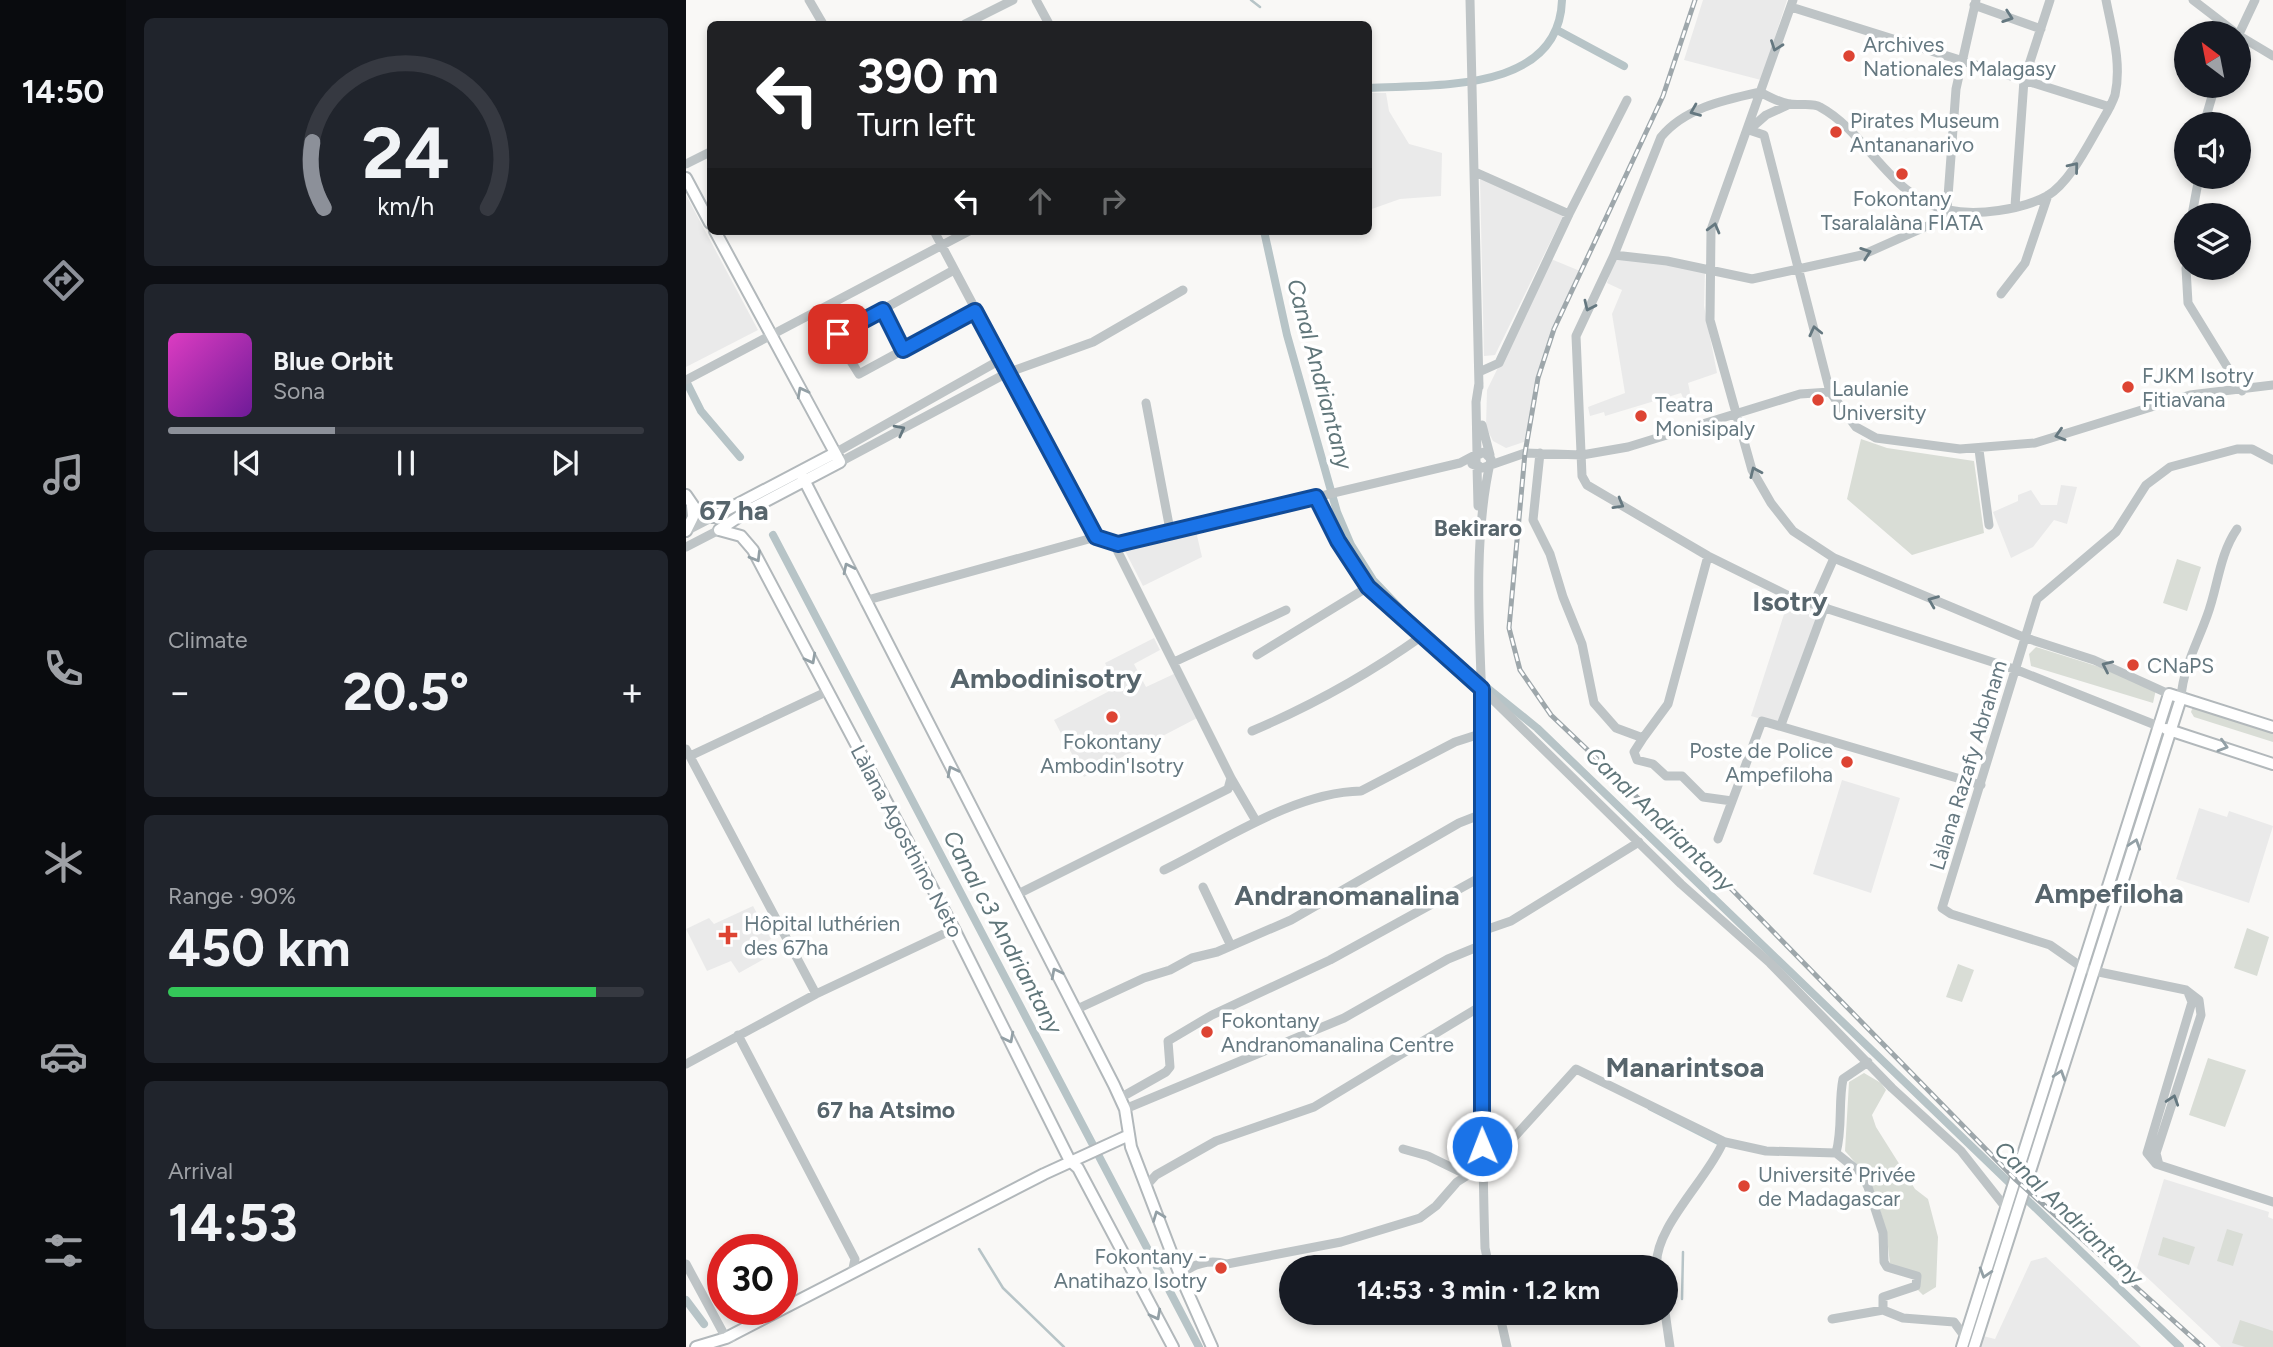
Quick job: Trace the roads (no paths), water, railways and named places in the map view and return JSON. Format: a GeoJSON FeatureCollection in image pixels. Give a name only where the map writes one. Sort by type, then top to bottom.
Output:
{"type":"FeatureCollection","features":[{"type":"Feature","properties":{"kind":"main road"},"geometry":{"type":"LineString","coordinates":[[686,178],[707,217]]}},
{"type":"Feature","properties":{"kind":"main road"},"geometry":{"type":"LineString","coordinates":[[717,235],[837,457],[719,530]]}},
{"type":"Feature","properties":{"kind":"main road"},"geometry":{"type":"LineString","coordinates":[[713,517],[803,476]]}},
{"type":"Feature","properties":{"kind":"main road"},"geometry":{"type":"LineString","coordinates":[[803,476],[864,601],[1122,1104],[1129,1142],[1180,1275],[1212,1347]]}},
{"type":"Feature","properties":{"kind":"main road"},"geometry":{"type":"LineString","coordinates":[[686,495],[692,506],[693,517],[686,531]]}},
{"type":"Feature","properties":{"kind":"main road"},"geometry":{"type":"LineString","coordinates":[[692,506],[720,519],[719,530]]}},
{"type":"Feature","properties":{"kind":"main road","name":"Làlana Agosthino Neto"},"geometry":{"type":"LineString","coordinates":[[719,530],[741,536],[753,550],[1079,1161],[1172,1347]]}},
{"type":"Feature","properties":{"kind":"main road"},"geometry":{"type":"LineString","coordinates":[[2088,969],[2155,724],[2169,694],[2273,727]]}},
{"type":"Feature","properties":{"kind":"main road"},"geometry":{"type":"LineString","coordinates":[[1974,1347],[2013,1221],[2020,1183],[2088,969],[2181,698]]}},
{"type":"Feature","properties":{"kind":"main road"},"geometry":{"type":"LineString","coordinates":[[2155,724],[2273,764]]}},
{"type":"Feature","properties":{"kind":"main road"},"geometry":{"type":"LineString","coordinates":[[727,1341],[852,1273],[1103,1148],[1129,1142]]}},
{"type":"Feature","properties":{"kind":"main road"},"geometry":{"type":"LineString","coordinates":[[696,1347],[727,1341],[1079,1161]]}},
{"type":"Feature","properties":{"kind":"main road"},"geometry":{"type":"LineString","coordinates":[[1964,1342],[2006,1208],[2020,1183]]}},
{"type":"Feature","properties":{"kind":"street"},"geometry":{"type":"LineString","coordinates":[[810,0],[821,21]]}},
{"type":"Feature","properties":{"kind":"street"},"geometry":{"type":"LineString","coordinates":[[971,21],[1013,0]]}},
{"type":"Feature","properties":{"kind":"street"},"geometry":{"type":"LineString","coordinates":[[1035,0],[1047,21]]}},
{"type":"Feature","properties":{"kind":"street"},"geometry":{"type":"LineString","coordinates":[[1470,0],[1479,383],[1482,422],[1491,459],[1481,543]]}},
{"type":"Feature","properties":{"kind":"street"},"geometry":{"type":"LineString","coordinates":[[2015,206],[2024,80],[2050,0]]}},
{"type":"Feature","properties":{"kind":"street"},"geometry":{"type":"LineString","coordinates":[[2001,294],[2025,263],[2048,195],[2074,167],[2110,107],[2115,93],[2118,57],[2106,0]]}},
{"type":"Feature","properties":{"kind":"street"},"geometry":{"type":"LineString","coordinates":[[2193,0],[2220,21]]}},
{"type":"Feature","properties":{"kind":"street"},"geometry":{"type":"LineString","coordinates":[[2245,21],[2255,0]]}},
{"type":"Feature","properties":{"kind":"street"},"geometry":{"type":"LineString","coordinates":[[2110,107],[1961,61],[1792,3],[1749,130],[1711,230],[1710,320],[1752,470],[1771,503],[1793,531],[1834,558],[2023,637],[2094,660],[2169,694]]}},
{"type":"Feature","properties":{"kind":"street"},"geometry":{"type":"LineString","coordinates":[[1614,254],[1752,279],[1862,256],[1934,223],[1947,210],[1961,61],[1975,3],[2041,29]]}},
{"type":"Feature","properties":{"kind":"street"},"geometry":{"type":"LineString","coordinates":[[2251,42],[2273,55]]}},
{"type":"Feature","properties":{"kind":"street"},"geometry":{"type":"LineString","coordinates":[[2048,195],[2015,206],[1985,211],[1947,210],[1924,200],[1896,181],[1846,126],[1818,106],[1775,101],[1760,92],[1689,112],[1671,124],[1661,138],[1614,254],[1576,335],[1582,477],[1587,485],[1708,556],[1791,597],[2017,670],[2155,724]]}},
{"type":"Feature","properties":{"kind":"street"},"geometry":{"type":"LineString","coordinates":[[1479,372],[1499,363],[1569,214],[1627,100]]}},
{"type":"Feature","properties":{"kind":"street"},"geometry":{"type":"LineString","coordinates":[[1749,130],[1766,115],[1790,104]]}},
{"type":"Feature","properties":{"kind":"street"},"geometry":{"type":"LineString","coordinates":[[1749,130],[1764,135],[1830,392],[1857,427],[1876,438],[1979,450],[2035,443],[2190,395],[2224,389],[2242,391],[2273,385]]}},
{"type":"Feature","properties":{"kind":"street"},"geometry":{"type":"LineString","coordinates":[[686,164],[707,154]]}},
{"type":"Feature","properties":{"kind":"street"},"geometry":{"type":"LineString","coordinates":[[1475,172],[1569,214]]}},
{"type":"Feature","properties":{"kind":"street"},"geometry":{"type":"LineString","coordinates":[[936,235],[1096,537]]}},
{"type":"Feature","properties":{"kind":"street"},"geometry":{"type":"LineString","coordinates":[[686,380],[962,235]]}},
{"type":"Feature","properties":{"kind":"street"},"geometry":{"type":"LineString","coordinates":[[954,270],[840,333],[837,339],[857,374],[975,311]]}},
{"type":"Feature","properties":{"kind":"street"},"geometry":{"type":"LineString","coordinates":[[2187,280],[2188,303],[2242,391]]}},
{"type":"Feature","properties":{"kind":"street"},"geometry":{"type":"LineString","coordinates":[[837,457],[1007,373],[1093,342],[1184,290]]}},
{"type":"Feature","properties":{"kind":"street"},"geometry":{"type":"LineString","coordinates":[[883,310],[903,350]]}},
{"type":"Feature","properties":{"kind":"street"},"geometry":{"type":"LineString","coordinates":[[837,457],[1000,360]]}},
{"type":"Feature","properties":{"kind":"street"},"geometry":{"type":"LineString","coordinates":[[1479,383],[1476,402],[1483,733],[1482,1166],[1486,1255]]}},
{"type":"Feature","properties":{"kind":"street"},"geometry":{"type":"LineString","coordinates":[[1460,463],[1488,467],[1506,458],[1540,453],[1582,455],[1628,447],[1800,394],[1830,392]]}},
{"type":"Feature","properties":{"kind":"street"},"geometry":{"type":"LineString","coordinates":[[1146,403],[1170,530]]}},
{"type":"Feature","properties":{"kind":"street","name":"Làlana Razafy Abraham"},"geometry":{"type":"LineString","coordinates":[[2088,969],[2050,945],[1951,914],[1942,908],[2017,670],[2023,637],[2037,599],[2116,531],[2146,485],[2158,474],[2201,456],[2237,449],[2252,449],[2273,460]]}},
{"type":"Feature","properties":{"kind":"street"},"geometry":{"type":"LineString","coordinates":[[1979,450],[1989,525]]}},
{"type":"Feature","properties":{"kind":"street"},"geometry":{"type":"LineString","coordinates":[[1540,453],[1533,520],[1553,561],[1563,597],[1582,644],[1594,703],[1616,728],[1643,738]]}},
{"type":"Feature","properties":{"kind":"street"},"geometry":{"type":"LineString","coordinates":[[864,601],[1096,537],[1118,544],[1460,463],[1477,454],[1506,458]]}},
{"type":"Feature","properties":{"kind":"street"},"geometry":{"type":"LineString","coordinates":[[1316,497],[1338,541],[1368,587],[1482,689],[1639,842],[1770,963],[1917,1113],[1961,1151],[2006,1208]]}},
{"type":"Feature","properties":{"kind":"street"},"geometry":{"type":"LineString","coordinates":[[686,531],[713,517]]}},
{"type":"Feature","properties":{"kind":"street"},"geometry":{"type":"LineString","coordinates":[[686,547],[719,530]]}},
{"type":"Feature","properties":{"kind":"street"},"geometry":{"type":"LineString","coordinates":[[2181,698],[2186,668],[2208,614],[2227,543],[2237,530]]}},
{"type":"Feature","properties":{"kind":"street"},"geometry":{"type":"LineString","coordinates":[[1118,544],[1117,550],[1231,779],[1256,821]]}},
{"type":"Feature","properties":{"kind":"street"},"geometry":{"type":"LineString","coordinates":[[1708,556],[1668,704],[1634,752],[1637,760],[1653,764],[1666,776],[1682,776],[1703,797],[1732,801]]}},
{"type":"Feature","properties":{"kind":"street"},"geometry":{"type":"LineString","coordinates":[[1814,603],[1834,558]]}},
{"type":"Feature","properties":{"kind":"street"},"geometry":{"type":"LineString","coordinates":[[1257,655],[1368,587]]}},
{"type":"Feature","properties":{"kind":"street"},"geometry":{"type":"LineString","coordinates":[[1781,725],[1825,606]]}},
{"type":"Feature","properties":{"kind":"street"},"geometry":{"type":"LineString","coordinates":[[1174,662],[1286,610]]}},
{"type":"Feature","properties":{"kind":"street"},"geometry":{"type":"LineString","coordinates":[[1252,731],[1286,717],[1398,653],[1422,636]]}},
{"type":"Feature","properties":{"kind":"street"},"geometry":{"type":"LineString","coordinates":[[816,994],[688,753],[828,691]]}},
{"type":"Feature","properties":{"kind":"street"},"geometry":{"type":"LineString","coordinates":[[1718,839],[1762,721],[1981,785]]}},
{"type":"Feature","properties":{"kind":"street"},"geometry":{"type":"LineString","coordinates":[[1164,870],[1256,821],[1345,791],[1362,791],[1455,742],[1483,733]]}},
{"type":"Feature","properties":{"kind":"street"},"geometry":{"type":"LineString","coordinates":[[1016,895],[1228,789],[1231,779]]}},
{"type":"Feature","properties":{"kind":"street"},"geometry":{"type":"LineString","coordinates":[[1075,1010],[1192,958],[1231,946],[1292,920],[1459,823],[1482,814]]}},
{"type":"Feature","properties":{"kind":"street"},"geometry":{"type":"LineString","coordinates":[[1482,931],[1511,920],[1639,842]]}},
{"type":"Feature","properties":{"kind":"street"},"geometry":{"type":"LineString","coordinates":[[1122,1104],[1170,1067],[1168,1041],[1212,1015],[1330,960],[1481,877]]}},
{"type":"Feature","properties":{"kind":"street"},"geometry":{"type":"LineString","coordinates":[[1203,887],[1231,946]]}},
{"type":"Feature","properties":{"kind":"street"},"geometry":{"type":"LineString","coordinates":[[686,1064],[816,994],[954,929]]}},
{"type":"Feature","properties":{"kind":"street"},"geometry":{"type":"LineString","coordinates":[[1122,1104],[1344,1018],[1448,959],[1482,945]]}},
{"type":"Feature","properties":{"kind":"street"},"geometry":{"type":"LineString","coordinates":[[2088,969],[2186,990],[2199,999],[2201,1015],[2156,1153],[2157,1165]]}},
{"type":"Feature","properties":{"kind":"street"},"geometry":{"type":"LineString","coordinates":[[2186,990],[2192,1002],[2147,1153],[2157,1165],[2273,1202]]}},
{"type":"Feature","properties":{"kind":"street"},"geometry":{"type":"LineString","coordinates":[[1146,1186],[1156,1175],[1216,1141],[1314,1107],[1481,1006]]}},
{"type":"Feature","properties":{"kind":"street"},"geometry":{"type":"LineString","coordinates":[[738,1035],[855,1259],[852,1273]]}},
{"type":"Feature","properties":{"kind":"street"},"geometry":{"type":"LineString","coordinates":[[1838,1156],[1842,1134],[1840,1092],[1843,1079],[1868,1062]]}},
{"type":"Feature","properties":{"kind":"street"},"geometry":{"type":"LineString","coordinates":[[1180,1275],[1190,1266],[1213,1260],[1227,1264],[1341,1242],[1419,1218],[1508,1144],[1576,1069],[1615,1087],[1666,1119],[1722,1146],[1838,1156],[1861,1173],[1883,1233],[1884,1262],[1887,1266],[1910,1273],[1918,1279],[1916,1286],[1883,1297],[1882,1310]]}},
{"type":"Feature","properties":{"kind":"street"},"geometry":{"type":"LineString","coordinates":[[1605,1091],[1615,1087]]}},
{"type":"Feature","properties":{"kind":"street"},"geometry":{"type":"LineString","coordinates":[[1657,1255],[1669,1228],[1722,1146]]}},
{"type":"Feature","properties":{"kind":"street"},"geometry":{"type":"LineString","coordinates":[[1403,1149],[1428,1156],[1468,1175]]}},
{"type":"Feature","properties":{"kind":"street"},"geometry":{"type":"LineString","coordinates":[[686,1264],[727,1341]]}},
{"type":"Feature","properties":{"kind":"street"},"geometry":{"type":"LineString","coordinates":[[1832,1319],[1882,1310],[1903,1318],[1954,1322],[1964,1342]]}},
{"type":"Feature","properties":{"kind":"street"},"geometry":{"type":"LineString","coordinates":[[1502,1325],[1507,1347]]}},
{"type":"Feature","properties":{"kind":"street"},"geometry":{"type":"LineString","coordinates":[[1667,1325],[1670,1347]]}},
{"type":"Feature","properties":{"kind":"waterway"},"geometry":{"type":"LineString","coordinates":[[1251,0],[1260,7]]}},
{"type":"Feature","properties":{"kind":"waterway","name":"Canal Andriantany"},"geometry":{"type":"LineString","coordinates":[[1372,88],[1458,83],[1489,78],[1517,68],[1540,53],[1556,31],[1562,0]]}},
{"type":"Feature","properties":{"kind":"waterway","name":"Canal Andriantany"},"geometry":{"type":"LineString","coordinates":[[1557,30],[1624,66]]}},
{"type":"Feature","properties":{"kind":"waterway","name":"Canal Andriantany"},"geometry":{"type":"LineString","coordinates":[[1265,235],[1287,335],[1337,512],[1351,545],[1373,580],[1415,624]]}},
{"type":"Feature","properties":{"kind":"waterway"},"geometry":{"type":"LineString","coordinates":[[686,381],[701,411],[740,457]]}},
{"type":"Feature","properties":{"kind":"waterway","name":"Canal c3 Andriantany"},"geometry":{"type":"LineString","coordinates":[[773,535],[1199,1347]]}},
{"type":"Feature","properties":{"kind":"waterway","name":"Canal Andriantany"},"geometry":{"type":"LineString","coordinates":[[1480,682],[1537,728],[2180,1347]]}},
{"type":"Feature","properties":{"kind":"waterway"},"geometry":{"type":"LineString","coordinates":[[1649,1109],[1718,1144]]}},
{"type":"Feature","properties":{"kind":"waterway"},"geometry":{"type":"LineString","coordinates":[[979,1249],[1003,1288],[1064,1347]]}},
{"type":"Feature","properties":{"kind":"waterway"},"geometry":{"type":"LineString","coordinates":[[1682,1299],[1683,1252]]}},
{"type":"Feature","properties":{"kind":"waterway"},"geometry":{"type":"LineString","coordinates":[[686,1300],[704,1324]]}},
{"type":"Feature","properties":{"kind":"railway"},"geometry":{"type":"LineString","coordinates":[[1695,0],[1663,96],[1554,329],[1538,378],[1525,453],[1509,628],[1520,670],[1551,715],[1709,866],[2016,1180],[2203,1347]]}},
{"type":"Feature","properties":{"kind":"place","name":"Archives Nationales Malagasy"},"geometry":{"type":"Point","coordinates":[1849,56]}},
{"type":"Feature","properties":{"kind":"place","name":"Pirates Museum Antananarivo"},"geometry":{"type":"Point","coordinates":[1836,132]}},
{"type":"Feature","properties":{"kind":"place","name":"Fokontany Tsaralalàna FIATA"},"geometry":{"type":"Point","coordinates":[1902,174]}},
{"type":"Feature","properties":{"kind":"place","name":"FJKM Isotry Fitiavana"},"geometry":{"type":"Point","coordinates":[2128,387]}},
{"type":"Feature","properties":{"kind":"place","name":"Laulanie University"},"geometry":{"type":"Point","coordinates":[1818,400]}},
{"type":"Feature","properties":{"kind":"place","name":"Teatra Monisipaly"},"geometry":{"type":"Point","coordinates":[1641,416]}},
{"type":"Feature","properties":{"kind":"place","name":"CNaPS"},"geometry":{"type":"Point","coordinates":[2133,665]}},
{"type":"Feature","properties":{"kind":"place","name":"Fokontany Ambodin'Isotry"},"geometry":{"type":"Point","coordinates":[1112,717]}},
{"type":"Feature","properties":{"kind":"place","name":"Poste de Police Ampefiloha"},"geometry":{"type":"Point","coordinates":[1847,762]}},
{"type":"Feature","properties":{"kind":"place","name":"Hôpital luthérien des 67ha"},"geometry":{"type":"Point","coordinates":[728,935]}},
{"type":"Feature","properties":{"kind":"place","name":"Fokontany Andranomanalina Centre"},"geometry":{"type":"Point","coordinates":[1207,1032]}},
{"type":"Feature","properties":{"kind":"place","name":"Université Privée de Madagascar"},"geometry":{"type":"Point","coordinates":[1744,1186]}},
{"type":"Feature","properties":{"kind":"place","name":"Fokontany - Anatihazo Isotry"},"geometry":{"type":"Point","coordinates":[1221,1268]}},
{"type":"Feature","properties":{"kind":"district","name":"67 ha"},"geometry":{"type":"Point","coordinates":[734,510]}},
{"type":"Feature","properties":{"kind":"district","name":"Bekiraro"},"geometry":{"type":"Point","coordinates":[1478,528]}},
{"type":"Feature","properties":{"kind":"district","name":"Isotry"},"geometry":{"type":"Point","coordinates":[1790,601]}},
{"type":"Feature","properties":{"kind":"district","name":"Ambodinisotry"},"geometry":{"type":"Point","coordinates":[1046,678]}},
{"type":"Feature","properties":{"kind":"district","name":"Ampefiloha"},"geometry":{"type":"Point","coordinates":[2109,893]}},
{"type":"Feature","properties":{"kind":"district","name":"Andranomanalina"},"geometry":{"type":"Point","coordinates":[1347,895]}},
{"type":"Feature","properties":{"kind":"district","name":"Manarintsoa"},"geometry":{"type":"Point","coordinates":[1685,1067]}},
{"type":"Feature","properties":{"kind":"district","name":"67 ha Atsimo"},"geometry":{"type":"Point","coordinates":[886,1110]}}]}
